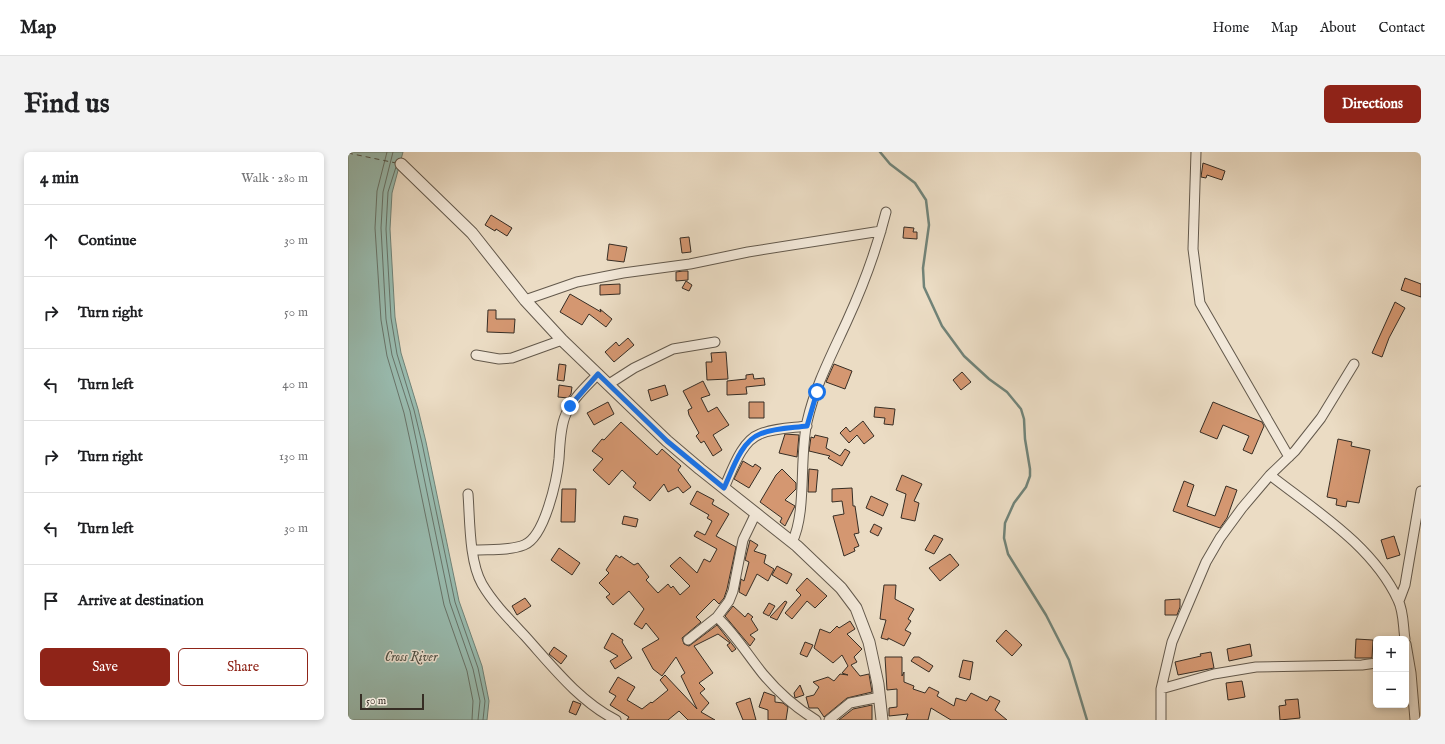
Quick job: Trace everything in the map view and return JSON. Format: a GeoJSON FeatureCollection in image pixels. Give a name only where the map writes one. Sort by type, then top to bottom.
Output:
{"type":"FeatureCollection","features":[{"type":"Feature","properties":{"kind":"street"},"geometry":{"type":"LineString","coordinates":[[1196,152],[1193,249],[1200,303],[1289,457]]}},
{"type":"Feature","properties":{"kind":"street"},"geometry":{"type":"LineString","coordinates":[[401,164],[472,233],[525,300],[562,340],[667,441],[792,542],[840,588],[856,608],[870,642],[880,697],[882,720]]}},
{"type":"Feature","properties":{"kind":"street"},"geometry":{"type":"LineString","coordinates":[[792,542],[799,516],[802,456],[807,426],[828,361],[868,271],[886,212]]}},
{"type":"Feature","properties":{"kind":"street"},"geometry":{"type":"LineString","coordinates":[[525,300],[577,282],[623,273],[690,264],[748,252],[881,231]]}},
{"type":"Feature","properties":{"kind":"street"},"geometry":{"type":"LineString","coordinates":[[476,355],[499,359],[512,358],[562,340]]}},
{"type":"Feature","properties":{"kind":"street"},"geometry":{"type":"LineString","coordinates":[[609,384],[640,365],[673,349],[715,342]]}},
{"type":"Feature","properties":{"kind":"street"},"geometry":{"type":"LineString","coordinates":[[1161,720],[1161,689],[1172,642],[1206,562],[1228,526],[1270,475],[1289,457],[1321,418],[1354,364]]}},
{"type":"Feature","properties":{"kind":"street"},"geometry":{"type":"LineString","coordinates":[[473,550],[508,548],[526,544],[536,532],[550,506],[558,471],[565,415],[570,406],[598,374]]}},
{"type":"Feature","properties":{"kind":"street"},"geometry":{"type":"LineString","coordinates":[[724,488],[750,440],[759,434],[773,430],[807,426]]}},
{"type":"Feature","properties":{"kind":"street"},"geometry":{"type":"LineString","coordinates":[[1270,475],[1353,540],[1386,578],[1399,601],[1405,636]]}},
{"type":"Feature","properties":{"kind":"street"},"geometry":{"type":"LineString","coordinates":[[1399,601],[1404,589],[1421,491]]}},
{"type":"Feature","properties":{"kind":"street"},"geometry":{"type":"LineString","coordinates":[[468,494],[473,550],[476,567],[482,584],[502,610],[562,677],[590,703],[616,720]]}},
{"type":"Feature","properties":{"kind":"street"},"geometry":{"type":"LineString","coordinates":[[688,640],[717,617],[731,597],[743,540],[756,513]]}},
{"type":"Feature","properties":{"kind":"street"},"geometry":{"type":"LineString","coordinates":[[717,617],[745,647],[772,684],[796,706],[816,720]]}},
{"type":"Feature","properties":{"kind":"street"},"geometry":{"type":"LineString","coordinates":[[1409,662],[1412,673],[1415,720]]}},
{"type":"Feature","properties":{"kind":"street"},"geometry":{"type":"LineString","coordinates":[[1161,689],[1214,674],[1256,667],[1362,665],[1373,663]]}},
{"type":"Feature","properties":{"kind":"street"},"geometry":{"type":"LineString","coordinates":[[829,720],[850,704],[880,697]]}},
{"type":"Feature","properties":{"kind":"water","name":"Cross River"},"geometry":{"type":"Polygon","coordinates":[[[348,152],[403,152],[392,193],[390,229],[395,317],[401,353],[418,409],[426,442],[459,601],[482,666],[489,701],[487,720],[348,720],[348,152]]]}},
{"type":"Feature","properties":{"kind":"building"},"geometry":{"type":"Polygon","coordinates":[[[1203,163],[1225,171],[1222,180],[1207,175],[1206,178],[1201,177],[1203,163]]]}},
{"type":"Feature","properties":{"kind":"building"},"geometry":{"type":"Polygon","coordinates":[[[491,215],[512,228],[507,236],[496,229],[495,231],[485,225],[491,215]]]}},
{"type":"Feature","properties":{"kind":"building"},"geometry":{"type":"Polygon","coordinates":[[[904,227],[914,228],[913,232],[917,232],[917,239],[903,238],[904,227]]]}},
{"type":"Feature","properties":{"kind":"building"},"geometry":{"type":"Polygon","coordinates":[[[689,237],[691,252],[682,253],[680,238],[689,237]]]}},
{"type":"Feature","properties":{"kind":"building"},"geometry":{"type":"Polygon","coordinates":[[[609,244],[627,247],[624,262],[607,260],[609,244]]]}},
{"type":"Feature","properties":{"kind":"building"},"geometry":{"type":"Polygon","coordinates":[[[688,271],[688,280],[676,281],[676,272],[688,271]]]}},
{"type":"Feature","properties":{"kind":"building"},"geometry":{"type":"Polygon","coordinates":[[[1405,278],[1421,284],[1421,297],[1401,290],[1405,278]]]}},
{"type":"Feature","properties":{"kind":"building"},"geometry":{"type":"Polygon","coordinates":[[[686,281],[692,285],[689,291],[682,288],[686,281]]]}},
{"type":"Feature","properties":{"kind":"building"},"geometry":{"type":"Polygon","coordinates":[[[620,284],[620,294],[600,295],[600,285],[620,284]]]}},
{"type":"Feature","properties":{"kind":"building"},"geometry":{"type":"Polygon","coordinates":[[[570,294],[601,312],[600,309],[612,319],[606,327],[589,314],[582,325],[560,312],[570,294]]]}},
{"type":"Feature","properties":{"kind":"building"},"geometry":{"type":"Polygon","coordinates":[[[1395,302],[1405,308],[1389,338],[1382,357],[1372,353],[1395,302]]]}},
{"type":"Feature","properties":{"kind":"building"},"geometry":{"type":"Polygon","coordinates":[[[488,310],[496,310],[496,319],[515,319],[514,333],[487,332],[488,310]]]}},
{"type":"Feature","properties":{"kind":"building"},"geometry":{"type":"Polygon","coordinates":[[[628,338],[634,345],[614,362],[605,352],[616,342],[619,346],[628,338]]]}},
{"type":"Feature","properties":{"kind":"building"},"geometry":{"type":"Polygon","coordinates":[[[726,352],[728,379],[707,380],[706,362],[712,362],[711,353],[726,352]]]}},
{"type":"Feature","properties":{"kind":"building"},"geometry":{"type":"Polygon","coordinates":[[[559,364],[566,365],[564,381],[557,380],[559,364]]]}},
{"type":"Feature","properties":{"kind":"building"},"geometry":{"type":"Polygon","coordinates":[[[834,364],[852,371],[845,389],[826,382],[834,364]]]}},
{"type":"Feature","properties":{"kind":"building"},"geometry":{"type":"Polygon","coordinates":[[[962,372],[971,382],[961,390],[953,380],[962,372]]]}},
{"type":"Feature","properties":{"kind":"building"},"geometry":{"type":"Polygon","coordinates":[[[753,374],[754,379],[764,378],[765,385],[746,387],[747,394],[727,395],[727,381],[746,379],[746,375],[753,374]]]}},
{"type":"Feature","properties":{"kind":"building"},"geometry":{"type":"Polygon","coordinates":[[[703,381],[710,395],[701,398],[708,412],[717,407],[729,425],[713,435],[722,450],[713,456],[704,441],[701,443],[696,436],[699,433],[689,415],[688,410],[692,408],[683,391],[703,381]]]}},
{"type":"Feature","properties":{"kind":"building"},"geometry":{"type":"Polygon","coordinates":[[[559,385],[572,387],[571,394],[568,398],[558,397],[559,385]]]}},
{"type":"Feature","properties":{"kind":"building"},"geometry":{"type":"Polygon","coordinates":[[[665,385],[668,395],[651,401],[648,390],[665,385]]]}},
{"type":"Feature","properties":{"kind":"building"},"geometry":{"type":"Polygon","coordinates":[[[608,402],[614,414],[594,425],[587,413],[608,402]]]}},
{"type":"Feature","properties":{"kind":"building"},"geometry":{"type":"Polygon","coordinates":[[[749,402],[764,402],[764,418],[749,418],[749,402]]]}},
{"type":"Feature","properties":{"kind":"building"},"geometry":{"type":"Polygon","coordinates":[[[1213,402],[1262,422],[1264,426],[1252,454],[1243,450],[1249,436],[1223,425],[1217,439],[1200,432],[1213,402]]]}},
{"type":"Feature","properties":{"kind":"building"},"geometry":{"type":"Polygon","coordinates":[[[875,407],[895,409],[893,425],[884,424],[885,418],[874,417],[875,407]]]}},
{"type":"Feature","properties":{"kind":"building"},"geometry":{"type":"Polygon","coordinates":[[[863,421],[874,436],[864,444],[857,435],[849,443],[840,433],[846,427],[850,432],[863,421]]]}},
{"type":"Feature","properties":{"kind":"building"},"geometry":{"type":"Polygon","coordinates":[[[621,422],[657,455],[662,449],[681,466],[678,470],[691,487],[683,493],[678,487],[668,492],[664,484],[650,501],[633,487],[636,483],[622,470],[609,485],[593,470],[603,459],[592,451],[602,439],[604,440],[621,422]]]}},
{"type":"Feature","properties":{"kind":"building"},"geometry":{"type":"Polygon","coordinates":[[[785,434],[799,435],[797,457],[779,453],[785,434]]]}},
{"type":"Feature","properties":{"kind":"building"},"geometry":{"type":"Polygon","coordinates":[[[815,435],[828,438],[826,448],[840,456],[845,449],[850,452],[842,466],[828,458],[830,456],[809,451],[811,437],[814,438],[815,435]]]}},
{"type":"Feature","properties":{"kind":"building"},"geometry":{"type":"Polygon","coordinates":[[[1338,439],[1352,442],[1351,446],[1370,450],[1359,503],[1347,501],[1346,507],[1336,505],[1337,499],[1327,497],[1338,439]]]}},
{"type":"Feature","properties":{"kind":"building"},"geometry":{"type":"Polygon","coordinates":[[[743,461],[753,467],[755,464],[761,468],[749,488],[734,479],[743,461]]]}},
{"type":"Feature","properties":{"kind":"building"},"geometry":{"type":"Polygon","coordinates":[[[782,469],[796,483],[796,489],[785,500],[795,506],[785,526],[780,522],[782,518],[760,502],[776,475],[782,469]]]}},
{"type":"Feature","properties":{"kind":"building"},"geometry":{"type":"Polygon","coordinates":[[[809,469],[818,470],[816,492],[808,492],[809,469]]]}},
{"type":"Feature","properties":{"kind":"building"},"geometry":{"type":"Polygon","coordinates":[[[902,475],[922,484],[914,501],[919,503],[915,521],[901,518],[906,494],[896,490],[902,475]]]}},
{"type":"Feature","properties":{"kind":"building"},"geometry":{"type":"Polygon","coordinates":[[[1184,481],[1194,485],[1187,506],[1215,516],[1226,486],[1237,490],[1227,518],[1220,528],[1173,511],[1184,481]]]}},
{"type":"Feature","properties":{"kind":"building"},"geometry":{"type":"Polygon","coordinates":[[[852,488],[853,506],[855,506],[859,533],[854,534],[859,546],[854,548],[855,551],[844,556],[833,516],[844,514],[842,501],[832,502],[832,489],[852,488]]]}},
{"type":"Feature","properties":{"kind":"building"},"geometry":{"type":"Polygon","coordinates":[[[562,489],[576,489],[575,522],[561,522],[562,489]]]}},
{"type":"Feature","properties":{"kind":"building"},"geometry":{"type":"Polygon","coordinates":[[[697,491],[714,500],[712,504],[729,514],[716,536],[736,547],[724,598],[719,604],[714,599],[696,617],[701,622],[682,638],[684,644],[689,646],[717,625],[736,649],[732,652],[727,645],[730,643],[718,634],[694,646],[713,673],[699,683],[705,689],[700,693],[709,703],[701,712],[715,720],[688,720],[679,711],[668,720],[627,720],[629,717],[610,705],[616,696],[609,692],[618,677],[635,687],[627,700],[642,709],[668,690],[660,680],[665,675],[697,709],[681,676],[685,673],[676,657],[662,676],[653,669],[642,649],[659,639],[646,623],[642,629],[634,624],[644,609],[629,591],[613,605],[606,597],[610,594],[599,583],[609,573],[606,570],[616,555],[620,558],[621,556],[634,565],[638,563],[649,577],[646,580],[658,593],[668,584],[671,588],[673,586],[680,595],[690,586],[670,566],[680,557],[697,573],[704,559],[710,562],[717,549],[694,536],[697,531],[705,535],[712,521],[707,518],[709,515],[690,504],[697,491]]]}},
{"type":"Feature","properties":{"kind":"building"},"geometry":{"type":"Polygon","coordinates":[[[871,496],[888,504],[883,516],[866,508],[871,496]]]}},
{"type":"Feature","properties":{"kind":"building"},"geometry":{"type":"Polygon","coordinates":[[[624,516],[638,519],[636,527],[622,524],[624,516]]]}},
{"type":"Feature","properties":{"kind":"building"},"geometry":{"type":"Polygon","coordinates":[[[874,524],[882,528],[878,536],[870,532],[874,524]]]}},
{"type":"Feature","properties":{"kind":"building"},"geometry":{"type":"Polygon","coordinates":[[[934,535],[943,539],[934,554],[925,550],[934,535]]]}},
{"type":"Feature","properties":{"kind":"building"},"geometry":{"type":"Polygon","coordinates":[[[1394,536],[1400,555],[1387,559],[1381,540],[1394,536]]]}},
{"type":"Feature","properties":{"kind":"building"},"geometry":{"type":"Polygon","coordinates":[[[750,540],[758,545],[754,551],[766,555],[764,563],[774,569],[768,581],[757,574],[746,596],[739,592],[741,579],[744,581],[749,562],[745,560],[750,540]]]}},
{"type":"Feature","properties":{"kind":"building"},"geometry":{"type":"Polygon","coordinates":[[[559,548],[580,563],[572,575],[551,560],[559,548]]]}},
{"type":"Feature","properties":{"kind":"building"},"geometry":{"type":"Polygon","coordinates":[[[950,554],[959,565],[940,581],[929,568],[950,554]]]}},
{"type":"Feature","properties":{"kind":"building"},"geometry":{"type":"Polygon","coordinates":[[[777,566],[792,574],[787,584],[772,575],[777,566]]]}},
{"type":"Feature","properties":{"kind":"building"},"geometry":{"type":"Polygon","coordinates":[[[807,578],[827,596],[815,608],[807,601],[792,619],[785,613],[801,595],[796,590],[807,578]]]}},
{"type":"Feature","properties":{"kind":"building"},"geometry":{"type":"Polygon","coordinates":[[[884,585],[896,585],[895,599],[914,609],[908,619],[911,621],[905,630],[911,633],[904,646],[888,638],[888,640],[881,638],[886,620],[880,619],[884,585]]]}},
{"type":"Feature","properties":{"kind":"building"},"geometry":{"type":"Polygon","coordinates":[[[525,598],[531,606],[517,615],[512,606],[525,598]]]}},
{"type":"Feature","properties":{"kind":"building"},"geometry":{"type":"Polygon","coordinates":[[[1180,599],[1180,607],[1177,615],[1165,615],[1165,600],[1180,599]]]}},
{"type":"Feature","properties":{"kind":"building"},"geometry":{"type":"Polygon","coordinates":[[[785,601],[787,602],[777,620],[770,617],[785,601]]]}},
{"type":"Feature","properties":{"kind":"building"},"geometry":{"type":"Polygon","coordinates":[[[769,603],[775,606],[769,616],[763,613],[769,603]]]}},
{"type":"Feature","properties":{"kind":"building"},"geometry":{"type":"Polygon","coordinates":[[[733,606],[745,617],[748,613],[753,617],[751,619],[758,630],[750,635],[755,639],[750,646],[725,616],[733,606]]]}},
{"type":"Feature","properties":{"kind":"building"},"geometry":{"type":"Polygon","coordinates":[[[850,621],[855,629],[847,634],[862,649],[854,657],[857,662],[851,665],[860,676],[869,674],[872,692],[847,698],[824,717],[818,708],[809,708],[806,697],[814,695],[819,687],[813,682],[828,677],[834,681],[840,674],[848,675],[842,673],[848,666],[842,655],[833,663],[814,648],[820,629],[830,633],[837,626],[839,628],[850,621]]]}},
{"type":"Feature","properties":{"kind":"building"},"geometry":{"type":"Polygon","coordinates":[[[1006,630],[1022,645],[1012,656],[996,641],[1006,630]]]}},
{"type":"Feature","properties":{"kind":"building"},"geometry":{"type":"Polygon","coordinates":[[[612,633],[623,640],[622,642],[632,658],[615,669],[610,661],[618,656],[604,648],[612,633]]]}},
{"type":"Feature","properties":{"kind":"building"},"geometry":{"type":"Polygon","coordinates":[[[1356,639],[1373,640],[1372,658],[1355,658],[1356,639]]]}},
{"type":"Feature","properties":{"kind":"building"},"geometry":{"type":"Polygon","coordinates":[[[805,642],[813,645],[807,657],[800,654],[805,642]]]}},
{"type":"Feature","properties":{"kind":"building"},"geometry":{"type":"Polygon","coordinates":[[[1250,644],[1252,656],[1229,661],[1227,649],[1250,644]]]}},
{"type":"Feature","properties":{"kind":"building"},"geometry":{"type":"Polygon","coordinates":[[[554,647],[567,656],[561,664],[549,654],[554,647]]]}},
{"type":"Feature","properties":{"kind":"building"},"geometry":{"type":"Polygon","coordinates":[[[1211,652],[1214,668],[1178,675],[1175,662],[1211,652]]]}},
{"type":"Feature","properties":{"kind":"building"},"geometry":{"type":"Polygon","coordinates":[[[885,657],[902,657],[902,676],[904,672],[904,682],[914,686],[913,689],[925,693],[929,687],[939,692],[937,696],[954,706],[956,698],[966,701],[971,693],[987,701],[990,696],[1000,701],[995,710],[1007,720],[951,720],[931,708],[928,720],[906,720],[908,714],[889,716],[889,708],[897,707],[897,689],[887,690],[885,657]]]}},
{"type":"Feature","properties":{"kind":"building"},"geometry":{"type":"Polygon","coordinates":[[[914,657],[919,657],[933,666],[929,672],[911,661],[914,657]]]}},
{"type":"Feature","properties":{"kind":"building"},"geometry":{"type":"Polygon","coordinates":[[[963,660],[973,662],[970,680],[959,677],[963,660]]]}},
{"type":"Feature","properties":{"kind":"building"},"geometry":{"type":"Polygon","coordinates":[[[1242,681],[1245,697],[1228,700],[1226,683],[1242,681]]]}},
{"type":"Feature","properties":{"kind":"building"},"geometry":{"type":"Polygon","coordinates":[[[800,685],[804,695],[795,698],[794,693],[800,685]]]}},
{"type":"Feature","properties":{"kind":"building"},"geometry":{"type":"Polygon","coordinates":[[[764,692],[775,696],[775,702],[783,703],[788,707],[786,720],[768,720],[768,710],[759,707],[764,692]]]}},
{"type":"Feature","properties":{"kind":"building"},"geometry":{"type":"Polygon","coordinates":[[[750,698],[756,720],[743,720],[736,703],[750,698]]]}},
{"type":"Feature","properties":{"kind":"building"},"geometry":{"type":"Polygon","coordinates":[[[1298,699],[1300,718],[1280,720],[1279,706],[1286,705],[1285,700],[1298,699]]]}},
{"type":"Feature","properties":{"kind":"building"},"geometry":{"type":"Polygon","coordinates":[[[573,701],[581,704],[576,715],[569,712],[573,701]]]}},
{"type":"Feature","properties":{"kind":"building"},"geometry":{"type":"Polygon","coordinates":[[[872,705],[872,720],[839,720],[853,709],[872,705]]]}},
{"type":"Feature","properties":{"kind":"waterway"},"geometry":{"type":"LineString","coordinates":[[880,152],[890,164],[915,183],[926,200],[929,225],[923,268],[924,287],[942,326],[964,356],[989,379],[1007,392],[1021,409],[1024,419],[1030,476],[1026,487],[1014,503],[1005,523],[1004,538],[1008,554],[1046,615],[1069,660],[1087,720]]}},
{"type":"Feature","properties":{"kind":"ferry route"},"geometry":{"type":"LineString","coordinates":[[348,153],[396,163]]}},
{"type":"Feature","properties":{"kind":"route"},"geometry":{"type":"LineString","coordinates":[[570,406],[598,374],[667,441],[724,488],[750,440],[759,434],[773,430],[807,426],[817,392]]}}]}
